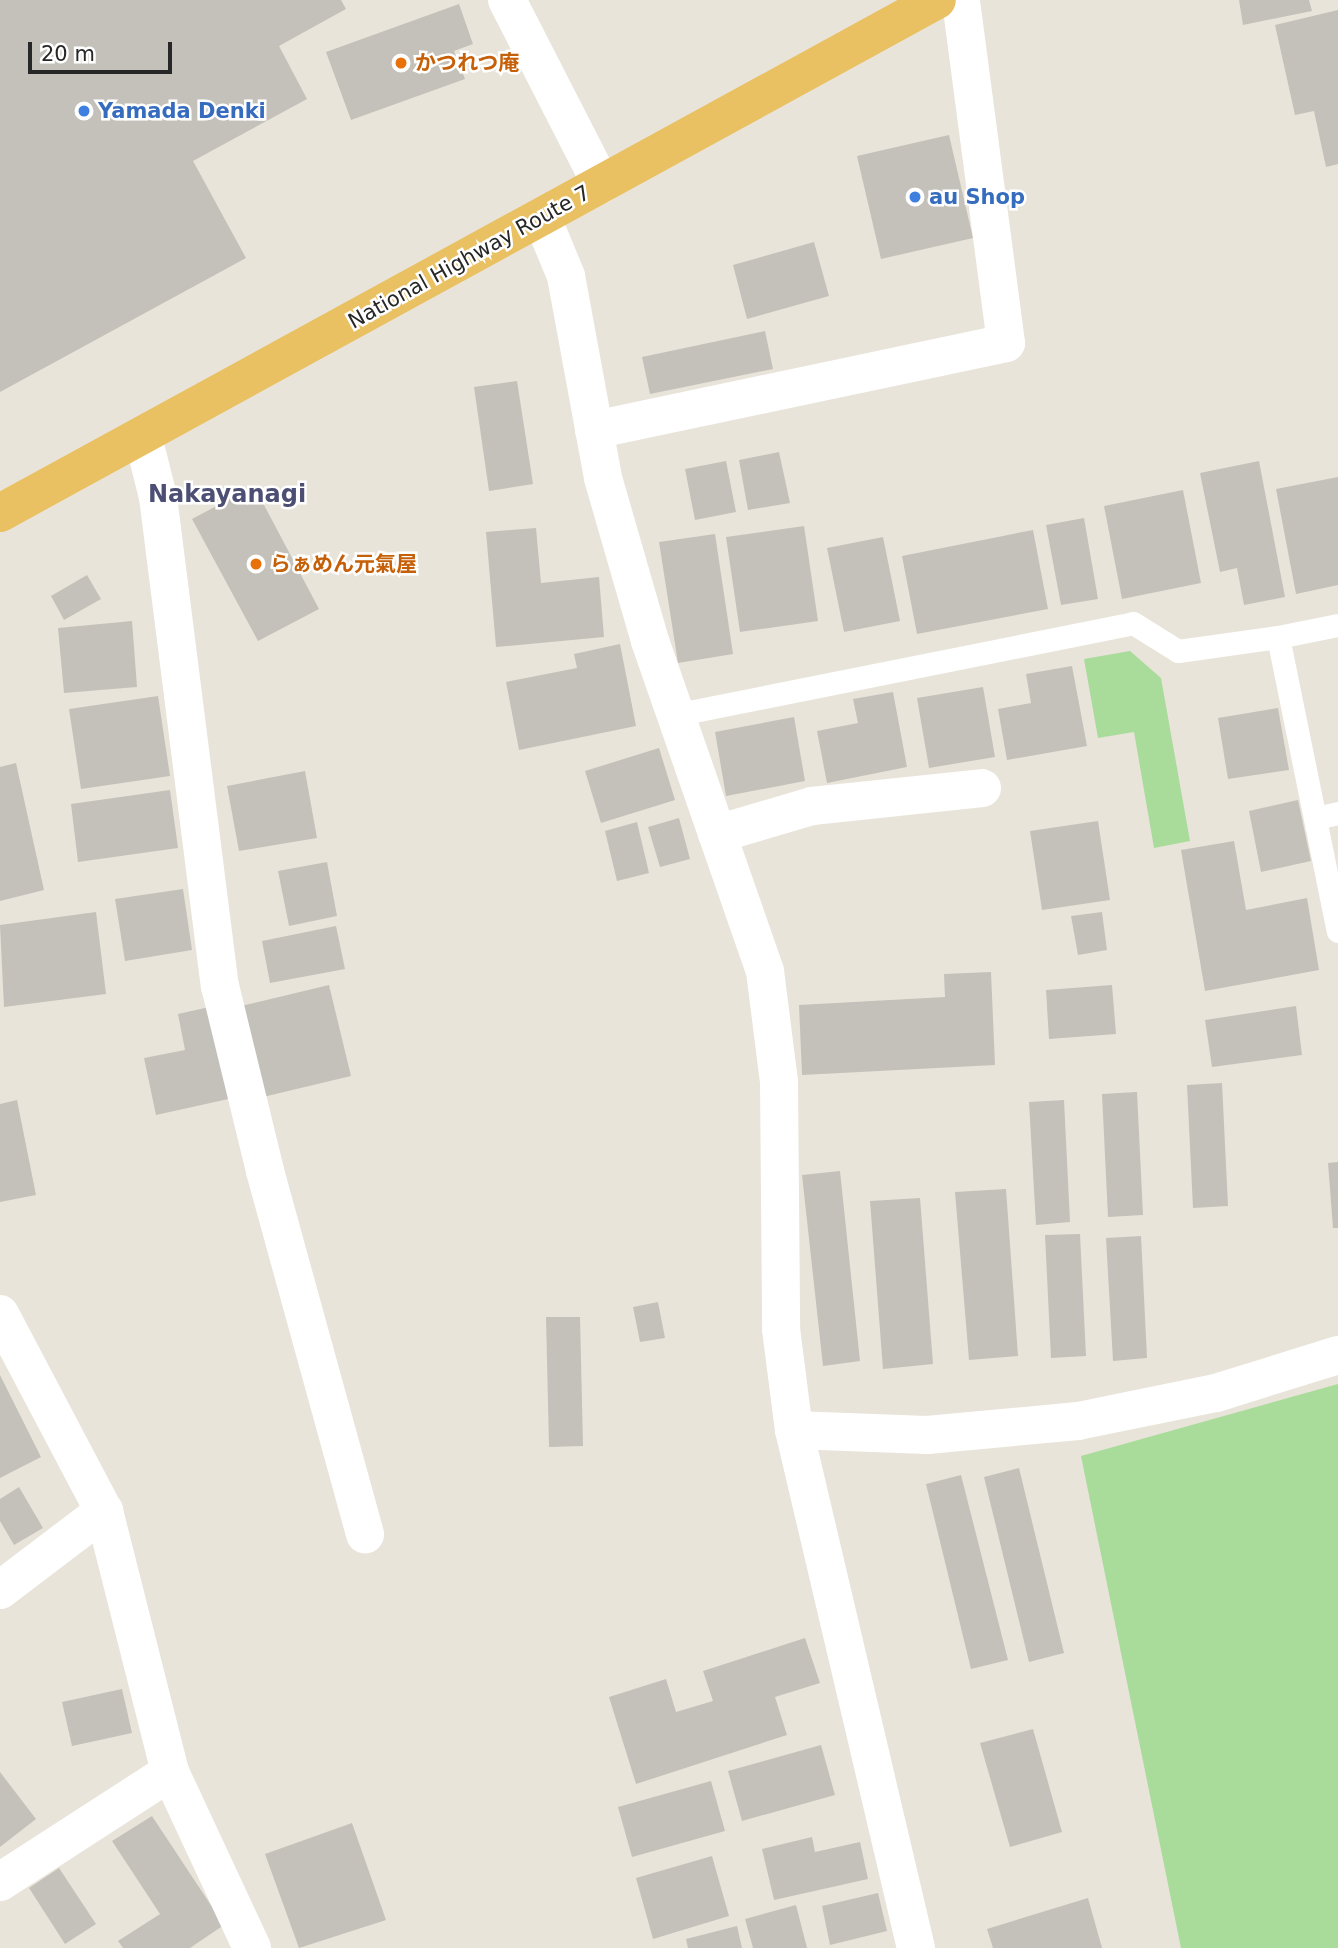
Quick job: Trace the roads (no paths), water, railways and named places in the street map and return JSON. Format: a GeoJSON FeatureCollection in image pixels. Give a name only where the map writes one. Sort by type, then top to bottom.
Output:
{"type":"FeatureCollection","features":[{"type":"Feature","properties":{"kind":"highway","name":"National Highway Route 7"},"geometry":{"type":"LineString","coordinates":[[0,513],[937,0]]}},
{"type":"Feature","properties":{"kind":"street"},"geometry":{"type":"LineString","coordinates":[[507,0],[601,184]]}},
{"type":"Feature","properties":{"kind":"street"},"geometry":{"type":"LineString","coordinates":[[594,430],[1006,344],[961,0]]}},
{"type":"Feature","properties":{"kind":"street"},"geometry":{"type":"LineString","coordinates":[[542,218],[566,276],[607,491],[674,715],[765,971],[779,1082],[781,1329],[794,1430],[916,1948]]}},
{"type":"Feature","properties":{"kind":"street"},"geometry":{"type":"LineString","coordinates":[[143,437],[158,497],[220,986],[265,1171],[365,1535]]}},
{"type":"Feature","properties":{"kind":"street"},"geometry":{"type":"LineString","coordinates":[[717,834],[812,806],[982,788]]}},
{"type":"Feature","properties":{"kind":"street"},"geometry":{"type":"LineString","coordinates":[[0,1314],[104,1511],[170,1772],[252,1948]]}},
{"type":"Feature","properties":{"kind":"street"},"geometry":{"type":"LineString","coordinates":[[794,1430],[927,1435],[1078,1421],[1216,1393],[1338,1355]]}},
{"type":"Feature","properties":{"kind":"street"},"geometry":{"type":"LineString","coordinates":[[0,1590],[104,1511]]}},
{"type":"Feature","properties":{"kind":"street"},"geometry":{"type":"LineString","coordinates":[[0,1882],[170,1772]]}},
{"type":"Feature","properties":{"kind":"lane"},"geometry":{"type":"LineString","coordinates":[[674,715],[1133,623],[1178,650],[1278,637],[1338,625]]}},
{"type":"Feature","properties":{"kind":"lane"},"geometry":{"type":"LineString","coordinates":[[1278,637],[1338,931]]}},
{"type":"Feature","properties":{"kind":"lane"},"geometry":{"type":"LineString","coordinates":[[1315,818],[1338,813]]}},
{"type":"Feature","properties":{"kind":"place","name":"かつれつ庵"},"geometry":{"type":"Point","coordinates":[401,63]}},
{"type":"Feature","properties":{"kind":"place","name":"Yamada Denki"},"geometry":{"type":"Point","coordinates":[84,111]}},
{"type":"Feature","properties":{"kind":"place","name":"au Shop"},"geometry":{"type":"Point","coordinates":[915,197]}},
{"type":"Feature","properties":{"kind":"place","name":"らぁめん元氣屋"},"geometry":{"type":"Point","coordinates":[256,564]}},
{"type":"Feature","properties":{"kind":"district","name":"Nakayanagi"},"geometry":{"type":"Point","coordinates":[227,495]}}]}
